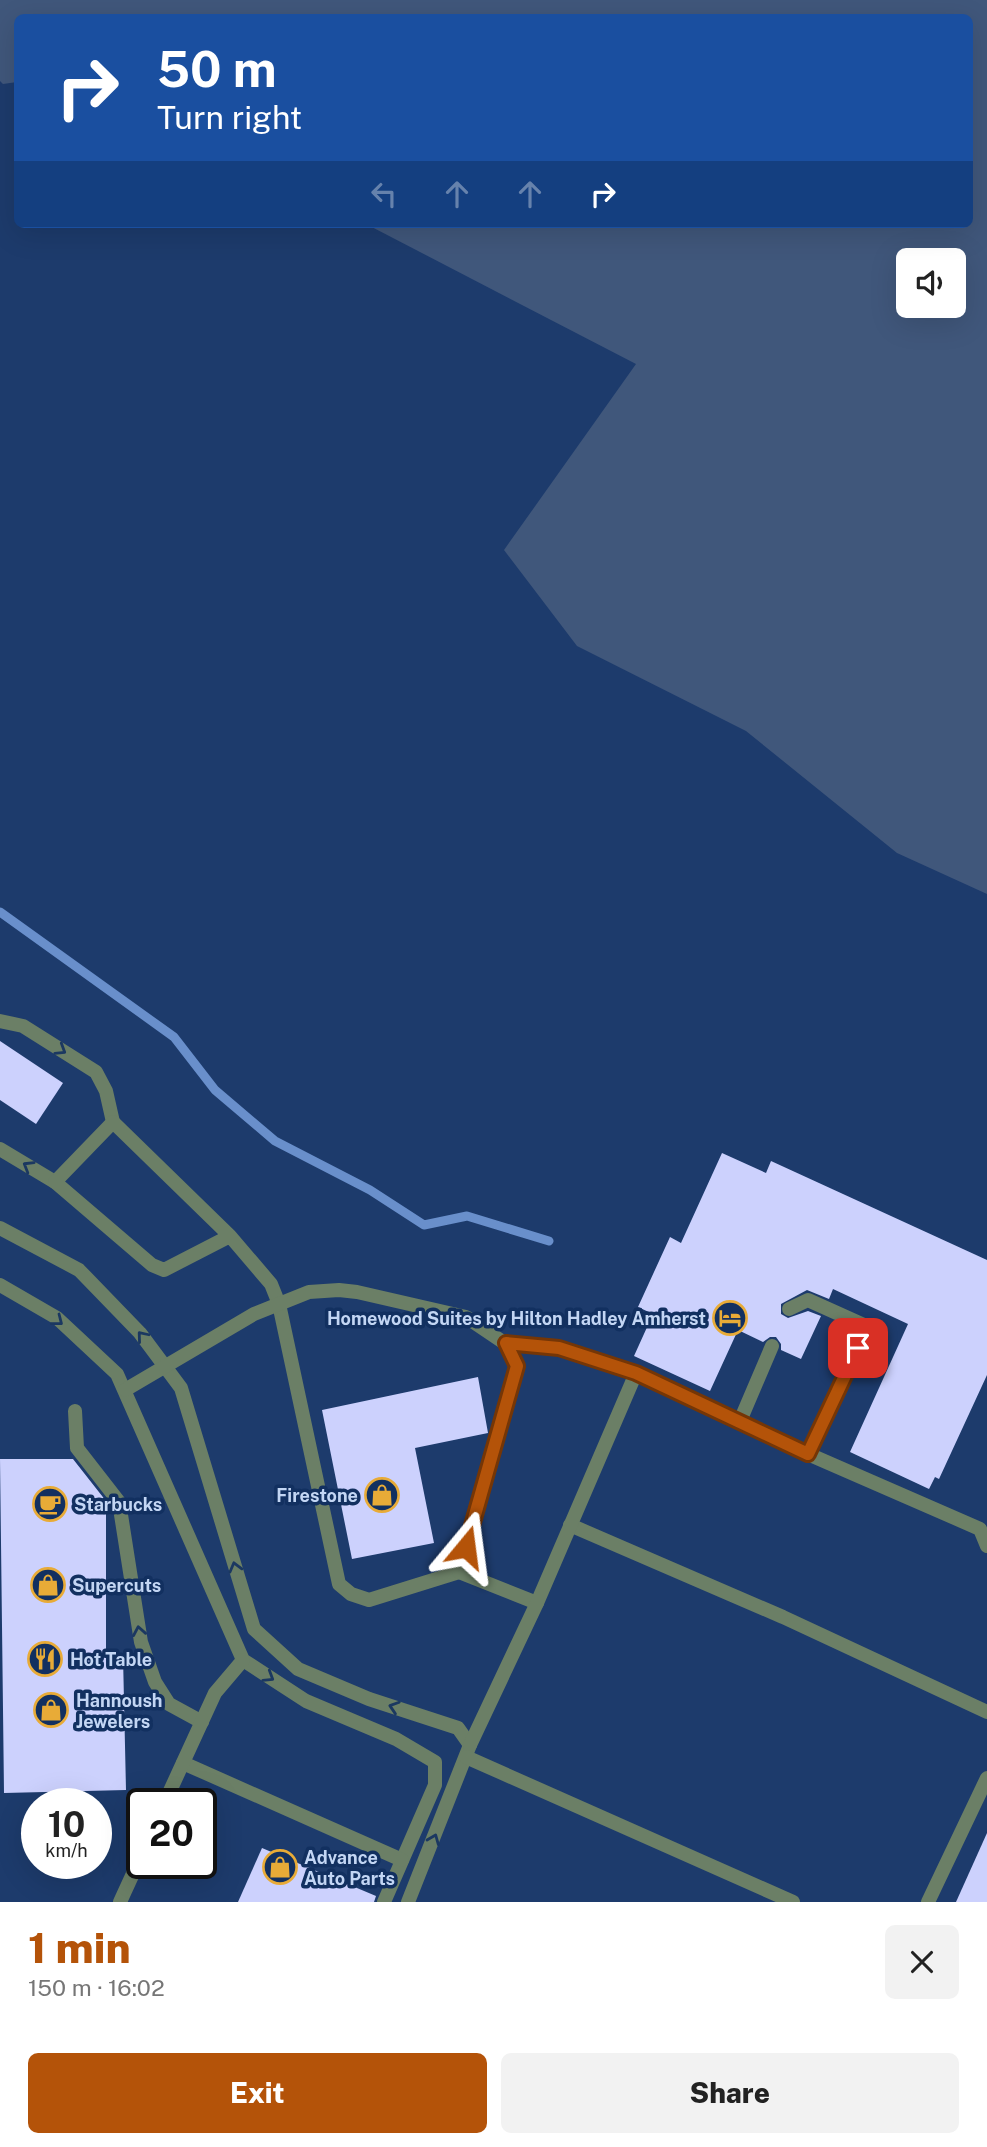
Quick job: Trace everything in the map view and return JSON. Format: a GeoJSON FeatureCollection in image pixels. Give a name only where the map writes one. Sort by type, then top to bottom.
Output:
{"type":"FeatureCollection","features":[{"type":"Feature","properties":{"kind":"lane"},"geometry":{"type":"LineString","coordinates":[[0,1021],[23,1026],[96,1072],[106,1091],[113,1122],[230,1236],[271,1284],[279,1304],[339,1584],[351,1594],[369,1600],[459,1572],[537,1603]]}},
{"type":"Feature","properties":{"kind":"lane"},"geometry":{"type":"LineString","coordinates":[[55,1182],[113,1122]]}},
{"type":"Feature","properties":{"kind":"lane"},"geometry":{"type":"LineString","coordinates":[[0,1149],[55,1182],[141,1258],[164,1270],[230,1236]]}},
{"type":"Feature","properties":{"kind":"lane"},"geometry":{"type":"LineString","coordinates":[[0,1228],[79,1270],[140,1333],[181,1388],[254,1629],[298,1669],[369,1699],[458,1728],[468,1751],[793,1902]]}},
{"type":"Feature","properties":{"kind":"lane"},"geometry":{"type":"LineString","coordinates":[[0,1285],[57,1318],[117,1374],[243,1660],[306,1701],[396,1739],[435,1762],[435,1785],[384,1902]]}},
{"type":"Feature","properties":{"kind":"lane"},"geometry":{"type":"LineString","coordinates":[[125,1390],[254,1314],[309,1292],[357,1292],[466,1317],[506,1343],[559,1348],[636,1373],[808,1454],[980,1530],[987,1546]]}},
{"type":"Feature","properties":{"kind":"lane"},"geometry":{"type":"LineString","coordinates":[[789,1308],[808,1300],[868,1327],[808,1454]]}},
{"type":"Feature","properties":{"kind":"lane"},"geometry":{"type":"LineString","coordinates":[[459,1572],[517,1366],[506,1343]]}},
{"type":"Feature","properties":{"kind":"lane"},"geometry":{"type":"LineString","coordinates":[[740,1421],[772,1346]]}},
{"type":"Feature","properties":{"kind":"lane"},"geometry":{"type":"LineString","coordinates":[[408,1902],[468,1751],[537,1603],[636,1373]]}},
{"type":"Feature","properties":{"kind":"lane"},"geometry":{"type":"LineString","coordinates":[[75,1411],[76,1448],[118,1502],[141,1642],[155,1682],[169,1704],[202,1722]]}},
{"type":"Feature","properties":{"kind":"lane"},"geometry":{"type":"LineString","coordinates":[[570,1525],[783,1616],[987,1712]]}},
{"type":"Feature","properties":{"kind":"lane"},"geometry":{"type":"LineString","coordinates":[[171,1788],[215,1693],[243,1660]]}},
{"type":"Feature","properties":{"kind":"lane"},"geometry":{"type":"LineString","coordinates":[[183,1763],[402,1860]]}},
{"type":"Feature","properties":{"kind":"lane"},"geometry":{"type":"LineString","coordinates":[[928,1902],[987,1778]]}},
{"type":"Feature","properties":{"kind":"lane"},"geometry":{"type":"LineString","coordinates":[[120,1902],[131,1879]]}},
{"type":"Feature","properties":{"kind":"shaded area"},"geometry":{"type":"Polygon","coordinates":[[[0,0],[987,0],[987,894],[897,853],[746,731],[577,646],[504,550],[636,364],[374,228],[973,228],[973,14],[14,14],[14,82],[3,84],[0,81],[0,0]]]}},
{"type":"Feature","properties":{"kind":"building"},"geometry":{"type":"Polygon","coordinates":[[[0,1041],[63,1083],[36,1124],[0,1100],[0,1041]]]}},
{"type":"Feature","properties":{"kind":"building","name":"Homewood Suites by Hilton Hadley Amherst"},"geometry":{"type":"Polygon","coordinates":[[[722,1153],[766,1173],[771,1161],[987,1260],[987,1375],[939,1479],[935,1477],[929,1489],[850,1452],[908,1324],[833,1289],[829,1299],[807,1290],[781,1304],[781,1314],[788,1318],[808,1311],[821,1316],[801,1359],[781,1350],[781,1344],[776,1337],[770,1337],[763,1342],[738,1330],[710,1391],[634,1356],[653,1314],[638,1307],[670,1237],[681,1243],[722,1153]]]}},
{"type":"Feature","properties":{"kind":"building","name":"Firestone"},"geometry":{"type":"Polygon","coordinates":[[[478,1377],[488,1433],[415,1448],[434,1543],[352,1559],[322,1410],[478,1377]]]}},
{"type":"Feature","properties":{"kind":"building"},"geometry":{"type":"Polygon","coordinates":[[[0,1459],[73,1459],[106,1501],[106,1657],[123,1656],[126,1790],[21,1788],[21,1793],[4,1793],[0,1459]]]}},
{"type":"Feature","properties":{"kind":"building"},"geometry":{"type":"Polygon","coordinates":[[[987,1833],[987,1902],[956,1902],[987,1833]]]}},
{"type":"Feature","properties":{"kind":"building","name":"Advance Auto Parts"},"geometry":{"type":"Polygon","coordinates":[[[262,1848],[376,1896],[374,1902],[238,1902],[262,1848]]]}},
{"type":"Feature","properties":{"kind":"waterway"},"geometry":{"type":"LineString","coordinates":[[0,912],[174,1037],[215,1090],[275,1141],[370,1190],[424,1225],[467,1216],[549,1241]]}},
{"type":"Feature","properties":{"kind":"place","name":"Homewood Suites by Hilton Hadley Amherst"},"geometry":{"type":"Point","coordinates":[730,1318]}},
{"type":"Feature","properties":{"kind":"place","name":"Firestone"},"geometry":{"type":"Point","coordinates":[382,1495]}},
{"type":"Feature","properties":{"kind":"place","name":"Starbucks"},"geometry":{"type":"Point","coordinates":[50,1504]}},
{"type":"Feature","properties":{"kind":"place","name":"Supercuts"},"geometry":{"type":"Point","coordinates":[48,1585]}},
{"type":"Feature","properties":{"kind":"place","name":"Hot Table"},"geometry":{"type":"Point","coordinates":[45,1659]}},
{"type":"Feature","properties":{"kind":"place","name":"Hannoush Jewelers"},"geometry":{"type":"Point","coordinates":[51,1710]}},
{"type":"Feature","properties":{"kind":"place","name":"Advance Auto Parts"},"geometry":{"type":"Point","coordinates":[280,1867]}},
{"type":"Feature","properties":{"kind":"route"},"geometry":{"type":"LineString","coordinates":[[466,1547],[517,1366],[506,1343],[559,1348],[636,1373],[808,1454],[858,1348]]}}]}
